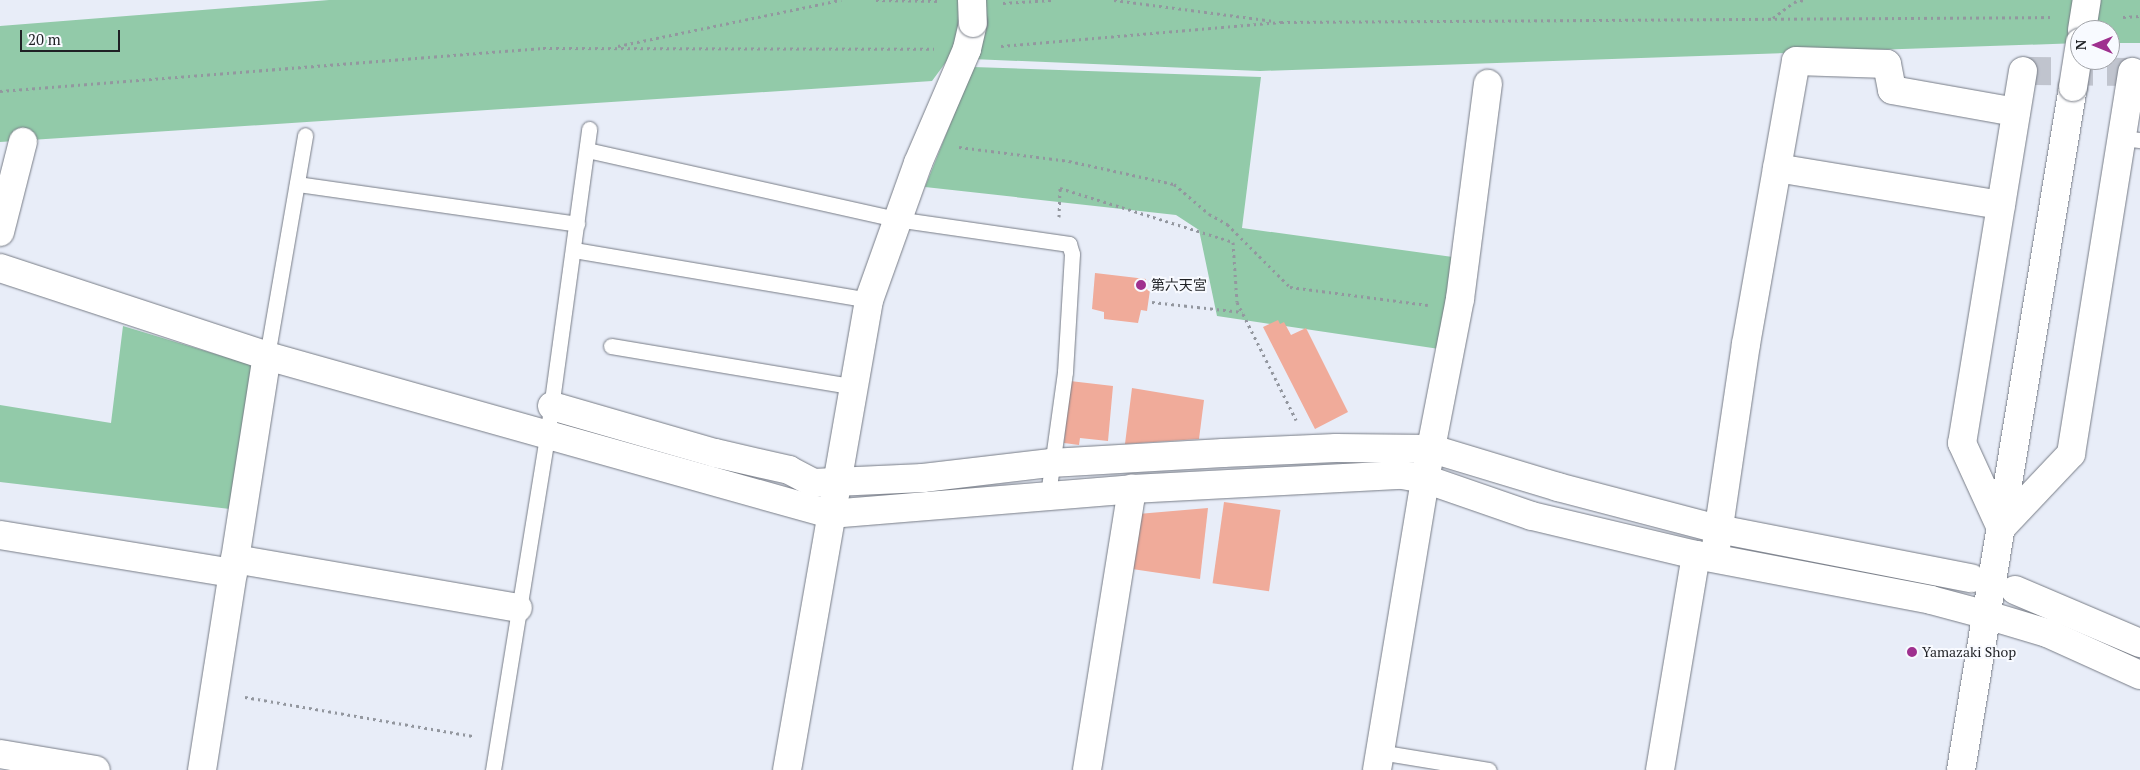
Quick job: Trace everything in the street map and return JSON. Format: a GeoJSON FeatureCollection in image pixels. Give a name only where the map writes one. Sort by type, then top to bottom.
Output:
{"type":"FeatureCollection","features":[{"type":"Feature","properties":{"kind":"street"},"geometry":{"type":"LineString","coordinates":[[2084,20],[2087,0]]}},
{"type":"Feature","properties":{"kind":"street"},"geometry":{"type":"LineString","coordinates":[[787,770],[830,514],[855,387],[869,300],[896,219],[967,49],[973,12]]}},
{"type":"Feature","properties":{"kind":"street"},"geometry":{"type":"LineString","coordinates":[[1660,770],[1705,557],[1718,529],[1796,61],[1887,64],[1892,90],[2016,112]]}},
{"type":"Feature","properties":{"kind":"street"},"geometry":{"type":"LineString","coordinates":[[1960,770],[2075,70]]}},
{"type":"Feature","properties":{"kind":"street"},"geometry":{"type":"LineString","coordinates":[[2001,528],[1962,443],[2023,71]]}},
{"type":"Feature","properties":{"kind":"street"},"geometry":{"type":"LineString","coordinates":[[2001,528],[2071,454],[2131,139],[2132,72]]}},
{"type":"Feature","properties":{"kind":"street"},"geometry":{"type":"LineString","coordinates":[[1378,761],[1424,479],[1432,449],[1458,309],[1488,84]]}},
{"type":"Feature","properties":{"kind":"street"},"geometry":{"type":"LineString","coordinates":[[0,232],[23,142]]}},
{"type":"Feature","properties":{"kind":"street"},"geometry":{"type":"LineString","coordinates":[[1777,168],[2001,205]]}},
{"type":"Feature","properties":{"kind":"street"},"geometry":{"type":"LineString","coordinates":[[0,268],[267,356],[547,437],[830,514],[1132,489],[1402,475],[1424,479],[1532,516],[1705,557],[1932,600],[2047,633],[2140,675]]}},
{"type":"Feature","properties":{"kind":"street"},"geometry":{"type":"LineString","coordinates":[[202,770],[267,356]]}},
{"type":"Feature","properties":{"kind":"street"},"geometry":{"type":"LineString","coordinates":[[552,406],[715,453],[789,470],[813,483],[923,478],[1051,463],[1311,449],[1432,449],[1558,488],[1718,529],[1971,578]]}},
{"type":"Feature","properties":{"kind":"street"},"geometry":{"type":"LineString","coordinates":[[1087,770],[1132,489]]}},
{"type":"Feature","properties":{"kind":"street"},"geometry":{"type":"LineString","coordinates":[[0,535],[234,566],[518,608]]}},
{"type":"Feature","properties":{"kind":"street"},"geometry":{"type":"LineString","coordinates":[[2014,590],[2140,643]]}},
{"type":"Feature","properties":{"kind":"street"},"geometry":{"type":"LineString","coordinates":[[0,754],[96,770]]}},
{"type":"Feature","properties":{"kind":"lane"},"geometry":{"type":"LineString","coordinates":[[493,770],[552,406],[589,129]]}},
{"type":"Feature","properties":{"kind":"lane"},"geometry":{"type":"LineString","coordinates":[[267,356],[305,135]]}},
{"type":"Feature","properties":{"kind":"lane"},"geometry":{"type":"LineString","coordinates":[[587,150],[896,219],[1069,244],[1072,254],[1065,372],[1048,495]]}},
{"type":"Feature","properties":{"kind":"lane"},"geometry":{"type":"LineString","coordinates":[[297,184],[577,224]]}},
{"type":"Feature","properties":{"kind":"lane"},"geometry":{"type":"LineString","coordinates":[[574,250],[869,300]]}},
{"type":"Feature","properties":{"kind":"lane"},"geometry":{"type":"LineString","coordinates":[[611,346],[855,387]]}},
{"type":"Feature","properties":{"kind":"lane"},"geometry":{"type":"LineString","coordinates":[[1378,761],[1489,770]]}},
{"type":"Feature","properties":{"kind":"path"},"geometry":{"type":"LineString","coordinates":[[0,91],[543,48],[612,48],[841,0]]}},
{"type":"Feature","properties":{"kind":"path"},"geometry":{"type":"LineString","coordinates":[[1114,0],[1281,22],[2056,17]]}},
{"type":"Feature","properties":{"kind":"path"},"geometry":{"type":"LineString","coordinates":[[1771,19],[1794,2],[1804,0]]}},
{"type":"Feature","properties":{"kind":"path"},"geometry":{"type":"LineString","coordinates":[[2123,17],[2140,16]]}},
{"type":"Feature","properties":{"kind":"path"},"geometry":{"type":"LineString","coordinates":[[927,143],[1069,161],[1174,184],[1209,214],[1227,224],[1290,287],[1458,309]]}},
{"type":"Feature","properties":{"kind":"path"},"geometry":{"type":"LineString","coordinates":[[1069,244],[1058,214],[1060,188],[1233,242],[1237,302],[1311,449]]}},
{"type":"Feature","properties":{"kind":"path"},"geometry":{"type":"LineString","coordinates":[[1152,302],[1243,312]]}},
{"type":"Feature","properties":{"kind":"path"},"geometry":{"type":"LineString","coordinates":[[215,692],[498,740]]}},
{"type":"Feature","properties":{"kind":"green space"},"geometry":{"type":"Polygon","coordinates":[[[329,0],[2140,0],[2140,43],[2120,43],[2120,20],[2070,20],[2070,43],[1260,71],[949,58],[932,81],[0,142],[0,26],[329,0]]]}},
{"type":"Feature","properties":{"kind":"green space"},"geometry":{"type":"Polygon","coordinates":[[[973,67],[1261,77],[1242,228],[1460,258],[1446,350],[1217,316],[1199,230],[1176,215],[925,187],[973,67]]]}},
{"type":"Feature","properties":{"kind":"green space"},"geometry":{"type":"Polygon","coordinates":[[[123,326],[255,366],[230,509],[0,482],[0,405],[111,423],[123,326]]]}},
{"type":"Feature","properties":{"kind":"building"},"geometry":{"type":"Polygon","coordinates":[[[1095,273],[1146,279],[1145,288],[1150,290],[1147,311],[1141,310],[1138,323],[1104,319],[1104,312],[1092,309],[1095,273]]]}},
{"type":"Feature","properties":{"kind":"building"},"geometry":{"type":"Polygon","coordinates":[[[1278,320],[1280,324],[1284,322],[1291,335],[1306,328],[1348,412],[1315,429],[1263,327],[1278,320]]]}},
{"type":"Feature","properties":{"kind":"building"},"geometry":{"type":"Polygon","coordinates":[[[1070,381],[1113,386],[1108,441],[1080,438],[1079,445],[1064,443],[1070,381]]]}},
{"type":"Feature","properties":{"kind":"building"},"geometry":{"type":"Polygon","coordinates":[[[1132,388],[1204,400],[1199,439],[1125,444],[1132,388]]]}},
{"type":"Feature","properties":{"kind":"building"},"geometry":{"type":"Polygon","coordinates":[[[1224,502],[1280,510],[1269,591],[1213,583],[1224,502]]]}},
{"type":"Feature","properties":{"kind":"building"},"geometry":{"type":"Polygon","coordinates":[[[1208,508],[1200,579],[1132,569],[1138,514],[1208,508]]]}},
{"type":"Feature","properties":{"kind":"tunnel"},"geometry":{"type":"LineString","coordinates":[[2023,71],[2132,72]]}},
{"type":"Feature","properties":{"kind":"place","name":"第六天宮"},"geometry":{"type":"Point","coordinates":[1141,285]}},
{"type":"Feature","properties":{"kind":"place","name":"Yamazaki Shop"},"geometry":{"type":"Point","coordinates":[1912,652]}}]}
